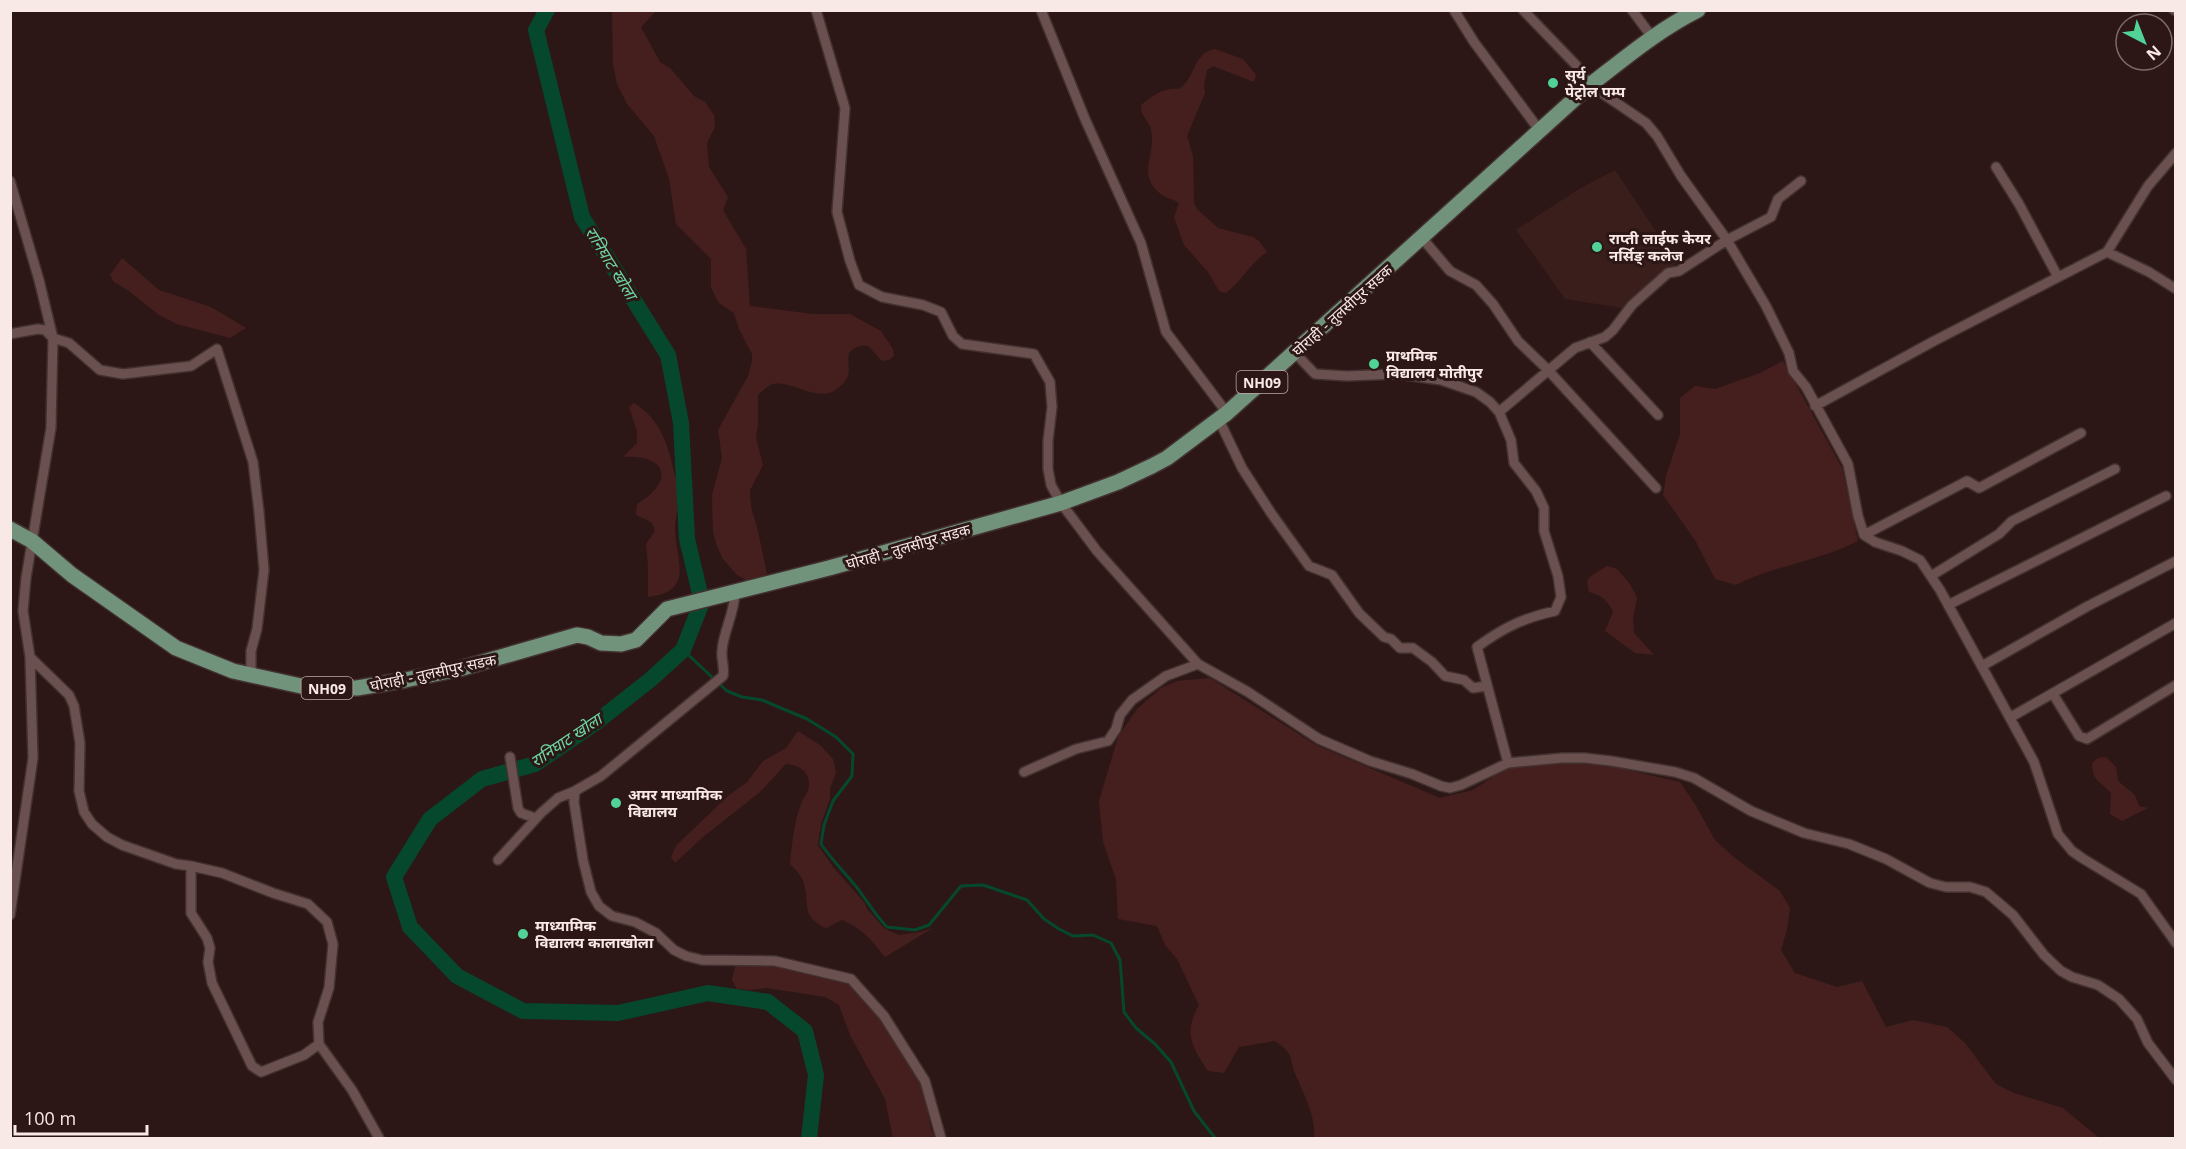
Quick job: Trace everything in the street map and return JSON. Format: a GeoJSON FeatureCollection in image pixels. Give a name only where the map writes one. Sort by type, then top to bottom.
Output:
{"type":"FeatureCollection","features":[{"type":"Feature","properties":{"kind":"main road","name":"घोराही - तुलसीपुर सडक"},"geometry":{"type":"LineString","coordinates":[[10,529],[32,541],[72,575],[176,648],[233,671],[310,688],[357,688],[459,669],[577,635],[601,643],[621,644],[636,640],[666,609],[735,593],[1061,503],[1093,492],[1167,458],[1223,417],[1590,85],[1673,23],[1698,10]]}},
{"type":"Feature","properties":{"kind":"street"},"geometry":{"type":"LineString","coordinates":[[816,10],[845,108],[837,212],[859,285],[882,297],[923,305],[941,312],[953,336],[962,344],[1034,354],[1050,382],[1052,407],[1048,441],[1048,469],[1051,485],[1061,503],[1097,551],[1198,664],[1248,692],[1319,739],[1370,761],[1441,786],[1450,788],[1461,785],[1508,763],[1585,758],[1675,772],[1694,778],[1751,811],[1804,833],[1849,844],[1886,859],[1930,884],[1970,887],[1986,892],[2013,915],[2044,955],[2061,971],[2098,985],[2119,999],[2137,1019],[2148,1044],[2175,1080]]}},
{"type":"Feature","properties":{"kind":"street"},"geometry":{"type":"LineString","coordinates":[[1041,10],[1085,119],[1141,243],[1166,332],[1223,417],[1242,468],[1270,513],[1309,566],[1332,575],[1359,613],[1384,637],[1391,639],[1400,648],[1413,648],[1432,662],[1445,676],[1464,681],[1473,688],[1486,686]]}},
{"type":"Feature","properties":{"kind":"street"},"geometry":{"type":"LineString","coordinates":[[1454,10],[1474,42],[1540,131]]}},
{"type":"Feature","properties":{"kind":"street"},"geometry":{"type":"LineString","coordinates":[[1523,10],[1570,58],[1590,85],[1646,123],[1727,240],[1766,306],[1789,353],[1793,371],[1806,387],[1848,464],[1864,535],[1875,542],[1920,560],[1948,605],[2034,762],[2058,834],[2072,851],[2141,894],[2175,943]]}},
{"type":"Feature","properties":{"kind":"street"},"geometry":{"type":"LineString","coordinates":[[1632,10],[1653,37]]}},
{"type":"Feature","properties":{"kind":"street"},"geometry":{"type":"LineString","coordinates":[[1815,406],[2107,252],[2148,186],[2175,153]]}},
{"type":"Feature","properties":{"kind":"street"},"geometry":{"type":"LineString","coordinates":[[1996,167],[2019,204],[2058,277]]}},
{"type":"Feature","properties":{"kind":"street"},"geometry":{"type":"LineString","coordinates":[[10,181],[39,280],[53,338],[51,428],[26,578],[23,611],[30,657],[33,758],[10,915]]}},
{"type":"Feature","properties":{"kind":"street"},"geometry":{"type":"LineString","coordinates":[[1499,412],[1575,348],[1605,337],[1632,305],[1668,273],[1679,270],[1727,240],[1771,217],[1778,199],[1801,181]]}},
{"type":"Feature","properties":{"kind":"street"},"geometry":{"type":"LineString","coordinates":[[1422,238],[1450,271],[1476,285],[1493,304],[1518,341],[1548,370],[1656,488]]}},
{"type":"Feature","properties":{"kind":"street"},"geometry":{"type":"LineString","coordinates":[[2107,252],[2149,272],[2175,289]]}},
{"type":"Feature","properties":{"kind":"street"},"geometry":{"type":"LineString","coordinates":[[10,334],[45,330],[53,338],[69,344],[100,370],[123,374],[191,366],[217,349],[253,462],[259,512],[264,570],[257,629],[251,651],[251,675]]}},
{"type":"Feature","properties":{"kind":"street"},"geometry":{"type":"LineString","coordinates":[[1590,342],[1658,415]]}},
{"type":"Feature","properties":{"kind":"street"},"geometry":{"type":"LineString","coordinates":[[1294,353],[1316,374],[1347,376],[1397,374],[1441,380],[1476,392],[1499,412],[1511,440],[1514,462],[1536,491],[1544,508],[1544,531],[1558,576],[1561,597],[1555,611],[1532,616],[1502,629],[1477,647],[1508,763]]}},
{"type":"Feature","properties":{"kind":"street"},"geometry":{"type":"LineString","coordinates":[[1864,535],[1967,481],[1979,488],[2081,433]]}},
{"type":"Feature","properties":{"kind":"street"},"geometry":{"type":"LineString","coordinates":[[1931,576],[1999,534],[2012,521],[2115,469]]}},
{"type":"Feature","properties":{"kind":"street"},"geometry":{"type":"LineString","coordinates":[[1948,605],[2166,496]]}},
{"type":"Feature","properties":{"kind":"street"},"geometry":{"type":"LineString","coordinates":[[1982,666],[2088,606],[2175,561]]}},
{"type":"Feature","properties":{"kind":"street"},"geometry":{"type":"LineString","coordinates":[[498,860],[535,818],[558,798],[601,776],[723,676],[722,652],[734,610],[735,593]]}},
{"type":"Feature","properties":{"kind":"street"},"geometry":{"type":"LineString","coordinates":[[2011,717],[2175,623]]}},
{"type":"Feature","properties":{"kind":"street"},"geometry":{"type":"LineString","coordinates":[[30,657],[69,695],[74,706],[81,743],[79,791],[84,812],[92,824],[106,837],[176,864],[222,873],[308,904],[327,922],[333,944],[329,988],[318,1022],[319,1044],[352,1090],[380,1138]]}},
{"type":"Feature","properties":{"kind":"street"},"geometry":{"type":"LineString","coordinates":[[1024,772],[1076,749],[1108,741],[1116,729],[1120,715],[1132,700],[1166,676],[1198,664]]}},
{"type":"Feature","properties":{"kind":"street"},"geometry":{"type":"LineString","coordinates":[[2053,694],[2079,736],[2087,739],[2175,686]]}},
{"type":"Feature","properties":{"kind":"street"},"geometry":{"type":"LineString","coordinates":[[510,757],[518,808],[521,813],[535,818]]}},
{"type":"Feature","properties":{"kind":"street"},"geometry":{"type":"LineString","coordinates":[[575,791],[574,802],[583,860],[591,892],[598,906],[612,916],[635,922],[656,933],[674,950],[686,956],[702,960],[775,960],[840,975],[851,980],[884,1016],[925,1081],[941,1138]]}},
{"type":"Feature","properties":{"kind":"street"},"geometry":{"type":"LineString","coordinates":[[191,866],[191,913],[207,938],[210,948],[208,962],[212,983],[252,1066],[261,1072],[304,1055],[319,1044]]}},
{"type":"Feature","properties":{"kind":"shaded area"},"geometry":{"type":"Polygon","coordinates":[[[612,11],[656,11],[641,27],[660,62],[670,68],[694,96],[705,102],[714,115],[715,127],[707,143],[709,167],[728,197],[723,210],[746,249],[750,306],[813,314],[850,314],[881,331],[893,349],[894,356],[882,361],[868,346],[853,349],[849,353],[847,378],[842,385],[831,392],[815,393],[780,383],[769,386],[758,395],[756,438],[763,465],[750,490],[750,497],[767,574],[750,582],[737,575],[723,559],[717,546],[713,532],[712,495],[722,458],[718,430],[748,376],[752,354],[739,329],[734,313],[719,303],[711,288],[711,259],[676,224],[669,179],[654,136],[627,104],[617,84],[613,64],[612,11]]]}},
{"type":"Feature","properties":{"kind":"shaded area"},"geometry":{"type":"Polygon","coordinates":[[[1215,49],[1243,59],[1256,75],[1254,82],[1213,66],[1207,70],[1205,93],[1187,136],[1193,156],[1194,203],[1197,209],[1218,228],[1253,237],[1267,252],[1226,293],[1219,291],[1208,272],[1184,245],[1174,217],[1179,203],[1162,195],[1150,180],[1148,172],[1151,130],[1141,109],[1141,105],[1158,93],[1168,89],[1179,89],[1189,79],[1202,55],[1215,49]]]}},
{"type":"Feature","properties":{"kind":"shaded area","name":"राप्ती लाईफ केयर नर्सिङ् कलेज"},"geometry":{"type":"Polygon","coordinates":[[[1615,170],[1677,263],[1622,308],[1565,299],[1516,230],[1579,189],[1615,170]]]}},
{"type":"Feature","properties":{"kind":"shaded area"},"geometry":{"type":"Polygon","coordinates":[[[122,258],[159,290],[211,307],[246,328],[230,338],[177,324],[159,315],[114,282],[110,275],[122,258]]]}},
{"type":"Feature","properties":{"kind":"shaded area"},"geometry":{"type":"Polygon","coordinates":[[[1783,361],[1842,468],[1858,541],[1828,554],[1766,572],[1736,585],[1715,579],[1695,540],[1663,495],[1666,476],[1680,434],[1680,398],[1695,386],[1715,389],[1760,373],[1783,361]]]}},
{"type":"Feature","properties":{"kind":"shaded area"},"geometry":{"type":"Polygon","coordinates":[[[634,403],[643,409],[662,433],[679,491],[675,526],[680,572],[678,581],[663,594],[648,597],[646,544],[655,531],[650,522],[636,514],[637,504],[657,487],[661,479],[661,471],[650,460],[623,457],[637,443],[637,431],[629,407],[634,403]]]}},
{"type":"Feature","properties":{"kind":"shaded area"},"geometry":{"type":"Polygon","coordinates":[[[1607,566],[1617,569],[1630,584],[1637,598],[1633,618],[1634,633],[1654,655],[1635,653],[1605,631],[1613,612],[1604,599],[1589,592],[1587,581],[1607,566]]]}},
{"type":"Feature","properties":{"kind":"shaded area"},"geometry":{"type":"Polygon","coordinates":[[[1210,678],[1316,745],[1440,798],[1473,790],[1506,768],[1542,763],[1602,764],[1680,782],[1715,840],[1735,858],[1780,891],[1790,908],[1781,950],[1795,973],[1837,987],[1862,981],[1886,1027],[1913,1020],[1947,1027],[1965,1043],[1996,1084],[2014,1093],[2063,1108],[2099,1138],[1314,1138],[1311,1112],[1286,1050],[1275,1041],[1239,1047],[1224,1073],[1208,1071],[1192,1040],[1191,1024],[1199,1005],[1177,959],[1165,945],[1157,926],[1118,919],[1116,879],[1103,842],[1099,801],[1118,737],[1137,709],[1161,688],[1177,681],[1210,678]]]}},
{"type":"Feature","properties":{"kind":"shaded area"},"geometry":{"type":"Polygon","coordinates":[[[798,731],[820,745],[833,759],[836,772],[821,824],[818,845],[833,867],[885,929],[899,935],[933,928],[885,957],[866,935],[849,923],[842,920],[826,928],[813,920],[810,915],[803,881],[790,864],[797,818],[809,785],[807,775],[800,768],[786,764],[760,792],[703,837],[675,863],[671,857],[676,846],[685,837],[728,796],[747,782],[763,761],[786,748],[798,731]]]}},
{"type":"Feature","properties":{"kind":"shaded area"},"geometry":{"type":"Polygon","coordinates":[[[2106,757],[2116,767],[2118,781],[2135,795],[2139,806],[2148,808],[2122,821],[2110,814],[2111,793],[2097,780],[2092,769],[2092,763],[2098,758],[2106,757]]]}},
{"type":"Feature","properties":{"kind":"shaded area"},"geometry":{"type":"Polygon","coordinates":[[[740,963],[770,965],[850,984],[869,1003],[922,1085],[935,1138],[893,1138],[885,1099],[850,1035],[839,1005],[825,997],[767,988],[737,989],[732,980],[735,967],[740,963]]]}},
{"type":"Feature","properties":{"kind":"waterway","name":"रानिघाट खोला"},"geometry":{"type":"LineString","coordinates":[[547,10],[536,30],[582,217],[668,355],[681,423],[687,539],[702,602],[683,650],[650,680],[594,724],[535,764],[482,779],[430,819],[394,877],[410,927],[457,976],[523,1011],[618,1013],[708,993],[768,1002],[805,1031],[816,1075],[809,1138]]}},
{"type":"Feature","properties":{"kind":"waterway"},"geometry":{"type":"LineString","coordinates":[[683,650],[727,691],[742,697],[762,700],[807,719],[836,737],[853,754],[852,776],[833,801],[824,825],[821,844],[887,927],[915,930],[929,925],[961,886],[983,885],[1027,900],[1044,919],[1073,936],[1093,935],[1111,943],[1120,960],[1124,1012],[1136,1028],[1171,1062],[1194,1111],[1215,1138]]}},
{"type":"Feature","properties":{"kind":"place","name":"सुर्य पेट्रोल पम्प"},"geometry":{"type":"Point","coordinates":[1553,83]}},
{"type":"Feature","properties":{"kind":"place","name":"राप्ती लाईफ केयर नर्सिङ् कलेज"},"geometry":{"type":"Point","coordinates":[1597,247]}},
{"type":"Feature","properties":{"kind":"place","name":"प्राथमिक विद्यालय मोतीपुर"},"geometry":{"type":"Point","coordinates":[1374,364]}},
{"type":"Feature","properties":{"kind":"place","name":"अमर माध्यामिक विद्यालय"},"geometry":{"type":"Point","coordinates":[616,803]}},
{"type":"Feature","properties":{"kind":"place","name":"माध्यामिक विद्यालय कालाखोला"},"geometry":{"type":"Point","coordinates":[523,934]}}]}
